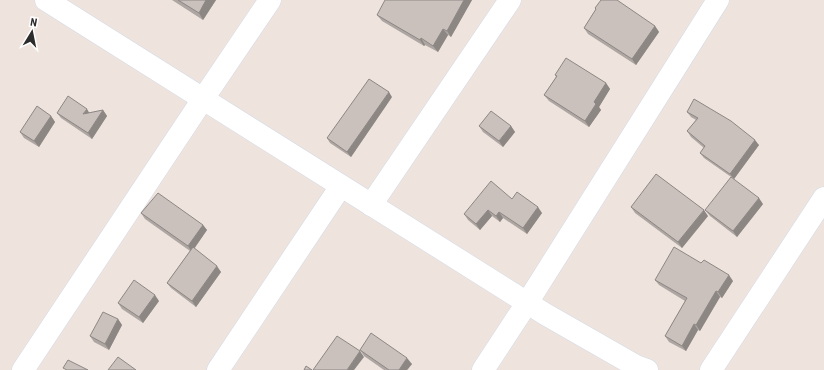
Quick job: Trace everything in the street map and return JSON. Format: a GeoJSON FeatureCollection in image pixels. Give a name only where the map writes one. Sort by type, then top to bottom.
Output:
{"type":"FeatureCollection","features":[{"type":"Feature","properties":{"kind":"street"},"geometry":{"type":"LineString","coordinates":[[46,0],[527,303],[630,362],[647,370]]}},
{"type":"Feature","properties":{"kind":"street"},"geometry":{"type":"LineString","coordinates":[[23,370],[270,0]]}},
{"type":"Feature","properties":{"kind":"street"},"geometry":{"type":"LineString","coordinates":[[371,205],[510,0]]}},
{"type":"Feature","properties":{"kind":"street"},"geometry":{"type":"LineString","coordinates":[[483,370],[527,303],[718,0]]}},
{"type":"Feature","properties":{"kind":"street"},"geometry":{"type":"LineString","coordinates":[[218,370],[341,186]]}},
{"type":"Feature","properties":{"kind":"street"},"geometry":{"type":"LineString","coordinates":[[711,370],[824,198]]}},
{"type":"Feature","properties":{"kind":"building"},"geometry":{"type":"Polygon","coordinates":[[[178,0],[206,0],[199,13],[178,0]]]}},
{"type":"Feature","properties":{"kind":"building"},"geometry":{"type":"Polygon","coordinates":[[[385,0],[464,0],[447,31],[443,29],[433,46],[377,15],[385,0]]]}},
{"type":"Feature","properties":{"kind":"building"},"geometry":{"type":"Polygon","coordinates":[[[601,0],[617,0],[655,26],[632,59],[584,28],[601,0]]]}},
{"type":"Feature","properties":{"kind":"building"},"geometry":{"type":"Polygon","coordinates":[[[566,58],[606,83],[594,102],[596,104],[585,121],[544,95],[557,76],[555,75],[566,58]]]}},
{"type":"Feature","properties":{"kind":"building"},"geometry":{"type":"Polygon","coordinates":[[[369,79],[389,92],[347,152],[327,138],[369,79]]]}},
{"type":"Feature","properties":{"kind":"building"},"geometry":{"type":"Polygon","coordinates":[[[68,96],[87,109],[83,114],[103,110],[88,133],[57,113],[68,96]]]}},
{"type":"Feature","properties":{"kind":"building"},"geometry":{"type":"Polygon","coordinates":[[[694,99],[731,121],[755,140],[730,174],[700,153],[705,146],[687,131],[698,118],[687,112],[694,99]]]}},
{"type":"Feature","properties":{"kind":"building"},"geometry":{"type":"Polygon","coordinates":[[[37,106],[51,116],[34,141],[20,132],[37,106]]]}},
{"type":"Feature","properties":{"kind":"building"},"geometry":{"type":"Polygon","coordinates":[[[491,111],[511,126],[499,141],[479,126],[491,111]]]}},
{"type":"Feature","properties":{"kind":"building"},"geometry":{"type":"Polygon","coordinates":[[[656,174],[704,210],[678,242],[631,207],[656,174]]]}},
{"type":"Feature","properties":{"kind":"building"},"geometry":{"type":"Polygon","coordinates":[[[731,177],[759,198],[733,231],[705,210],[731,177]]]}},
{"type":"Feature","properties":{"kind":"building"},"geometry":{"type":"Polygon","coordinates":[[[491,181],[512,199],[517,192],[538,207],[523,228],[499,212],[496,216],[488,210],[476,224],[464,214],[491,181]]]}},
{"type":"Feature","properties":{"kind":"building"},"geometry":{"type":"Polygon","coordinates":[[[158,193],[203,225],[188,246],[141,213],[158,193]]]}},
{"type":"Feature","properties":{"kind":"building"},"geometry":{"type":"Polygon","coordinates":[[[193,247],[217,266],[192,301],[167,283],[193,247]]]}},
{"type":"Feature","properties":{"kind":"building"},"geometry":{"type":"Polygon","coordinates":[[[674,247],[701,263],[704,260],[729,275],[718,292],[716,291],[696,325],[694,324],[682,346],[665,336],[687,298],[655,280],[674,247]]]}},
{"type":"Feature","properties":{"kind":"building"},"geometry":{"type":"Polygon","coordinates":[[[134,280],[155,295],[139,317],[118,303],[134,280]]]}},
{"type":"Feature","properties":{"kind":"building"},"geometry":{"type":"Polygon","coordinates":[[[103,312],[118,319],[105,344],[90,336],[103,312]]]}},
{"type":"Feature","properties":{"kind":"building"},"geometry":{"type":"Polygon","coordinates":[[[371,333],[407,358],[399,370],[389,370],[360,350],[371,333]]]}},
{"type":"Feature","properties":{"kind":"building"},"geometry":{"type":"Polygon","coordinates":[[[337,336],[360,351],[347,370],[313,370],[337,336]]]}},
{"type":"Feature","properties":{"kind":"building"},"geometry":{"type":"Polygon","coordinates":[[[118,357],[136,370],[108,370],[118,357]]]}},
{"type":"Feature","properties":{"kind":"building"},"geometry":{"type":"Polygon","coordinates":[[[68,360],[88,370],[67,370],[63,368],[68,360]]]}},
{"type":"Feature","properties":{"kind":"building"},"geometry":{"type":"Polygon","coordinates":[[[306,366],[312,370],[304,370],[306,366]]]}}]}
